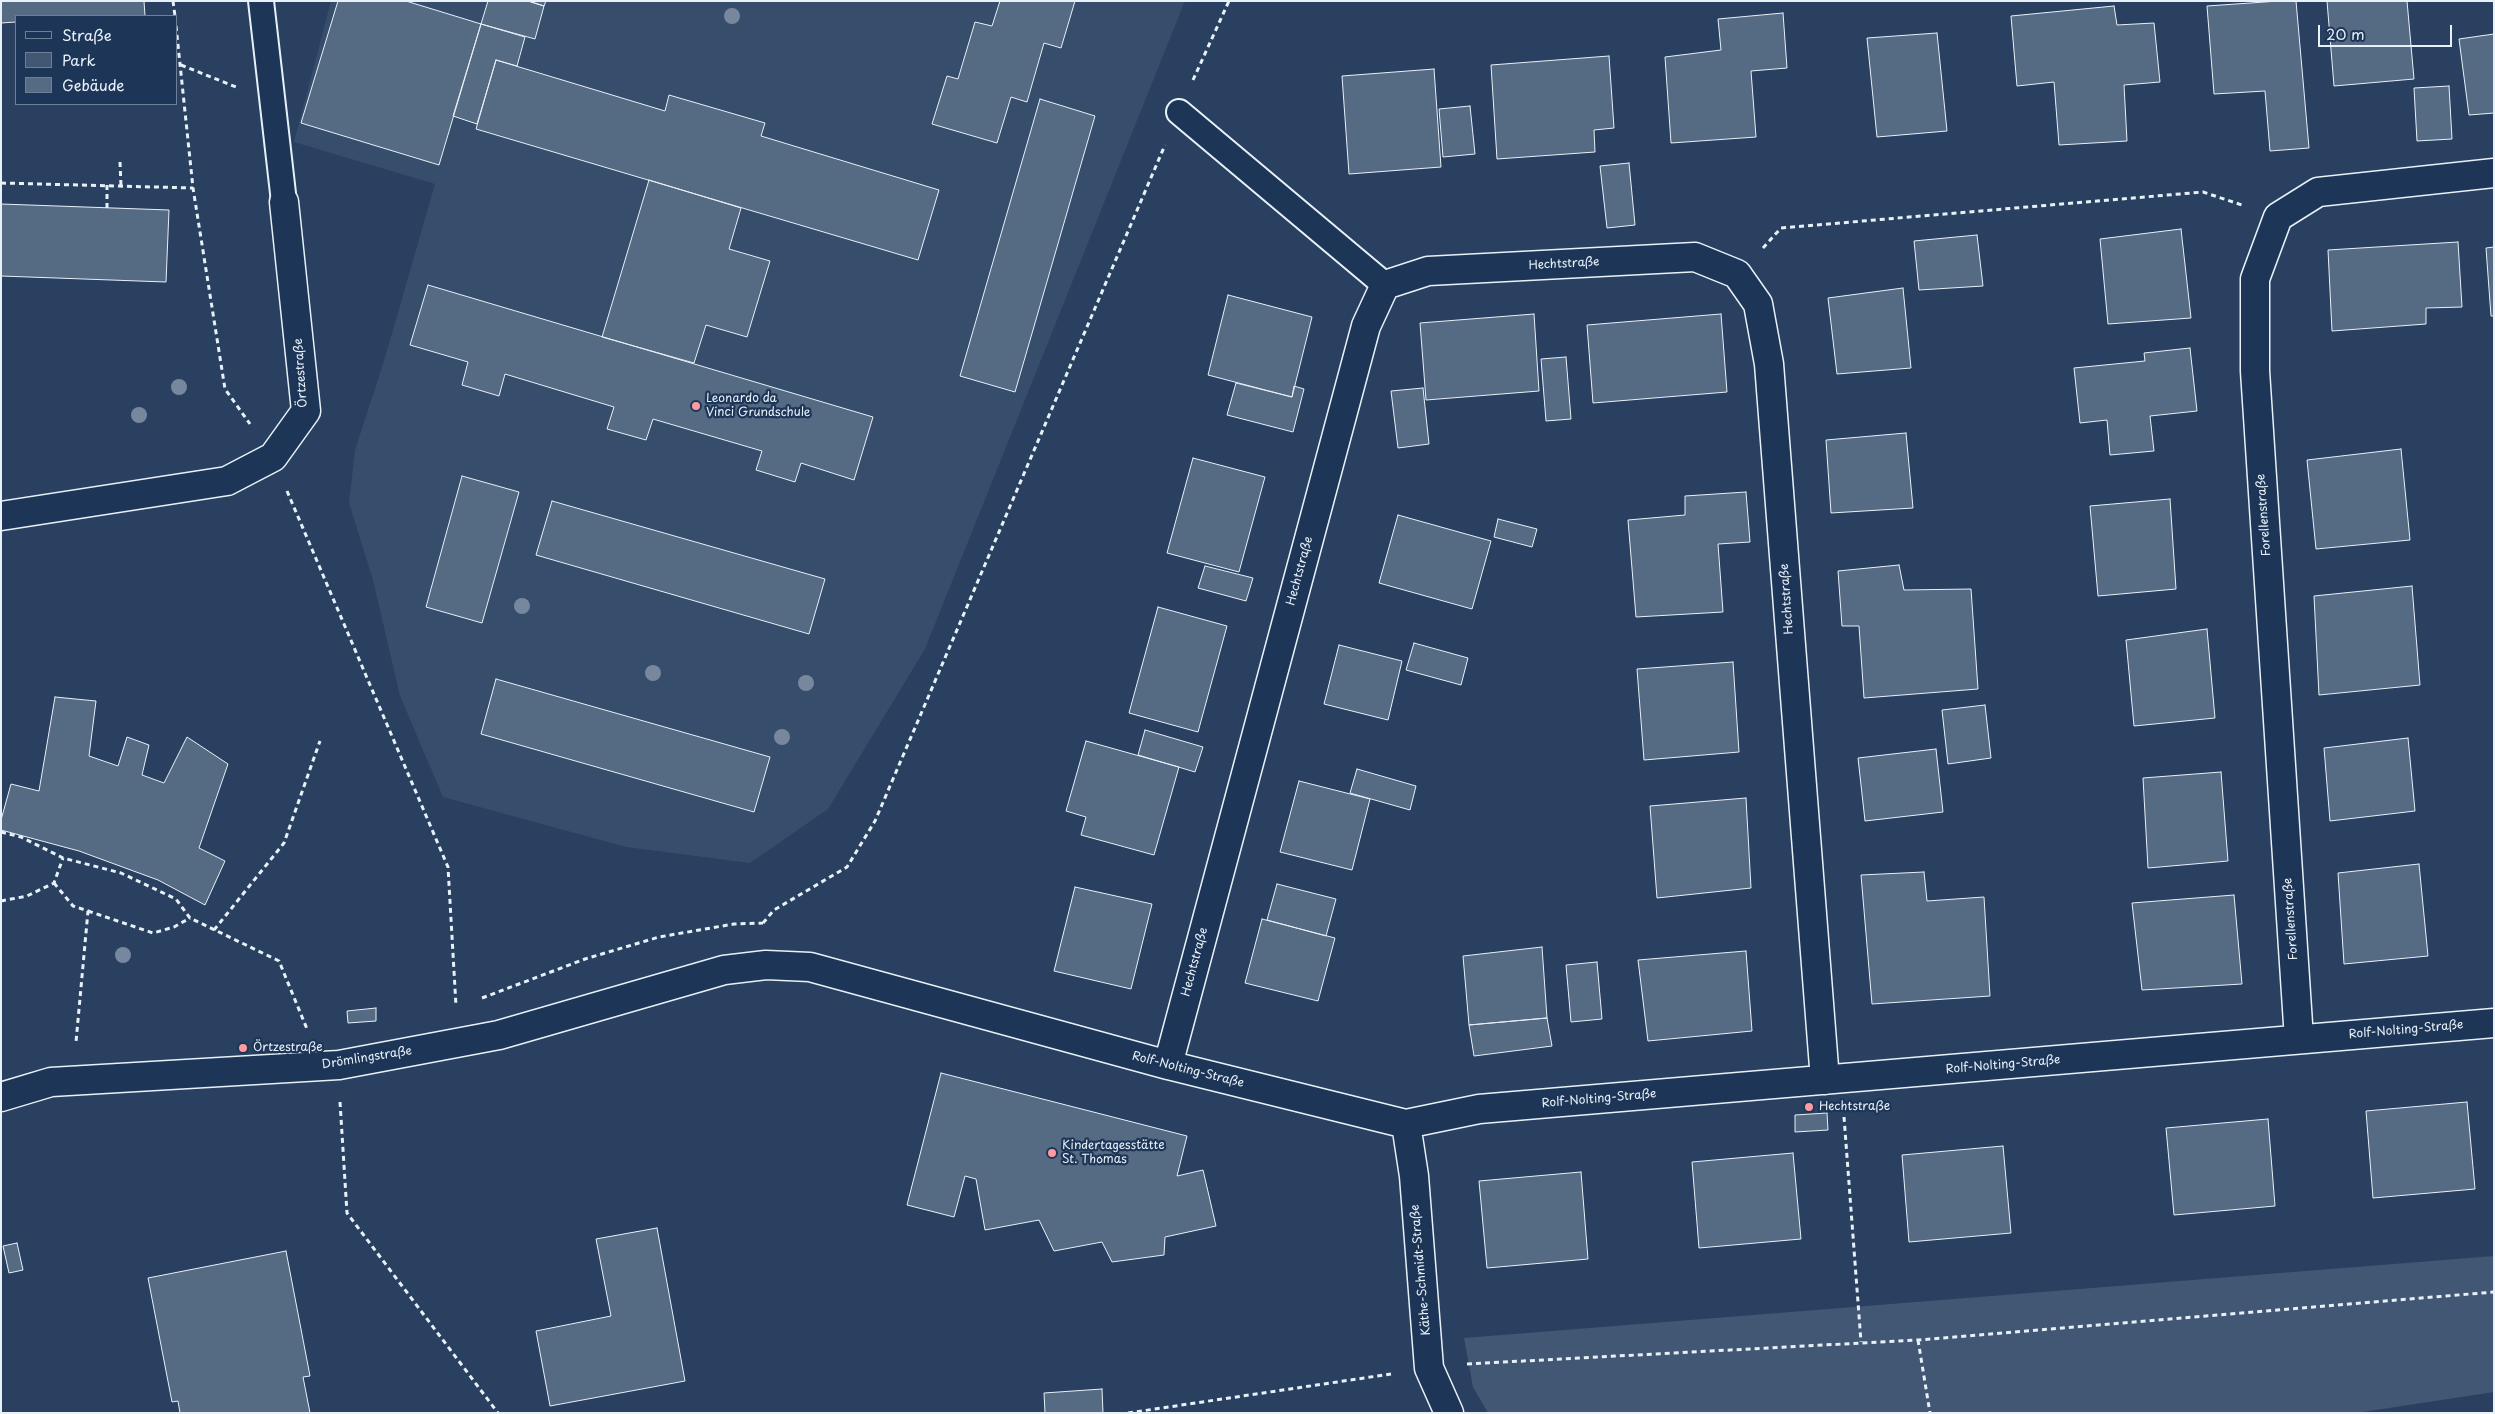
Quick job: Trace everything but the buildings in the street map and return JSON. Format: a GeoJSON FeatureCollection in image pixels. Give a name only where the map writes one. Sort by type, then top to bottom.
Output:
{"type":"FeatureCollection","features":[{"type":"Feature","properties":{"kind":"street"},"geometry":{"type":"LineString","coordinates":[[2278,217],[2318,192],[2494,173]]}},
{"type":"Feature","properties":{"kind":"street","name":"Örtzestraße"},"geometry":{"type":"LineString","coordinates":[[1,516],[226,481],[273,457],[306,411],[284,202]]}},
{"type":"Feature","properties":{"kind":"street","name":"Forellenstraße"},"geometry":{"type":"LineString","coordinates":[[2278,217],[2255,279],[2255,372],[2299,1039]]}},
{"type":"Feature","properties":{"kind":"street","name":"Hechtstraße"},"geometry":{"type":"LineString","coordinates":[[1168,1065],[1366,326],[1385,285],[1428,271],[1695,257],[1736,274],[1758,304],[1769,364],[1833,1079]]}},
{"type":"Feature","properties":{"kind":"street","name":"Rolf-Nolting-Straße"},"geometry":{"type":"LineString","coordinates":[[724,970],[766,965],[810,967],[1168,1065],[1406,1124],[1479,1109],[2494,1023]]}},
{"type":"Feature","properties":{"kind":"street","name":"Drömlingstraße"},"geometry":{"type":"LineString","coordinates":[[1,1097],[51,1082],[339,1065],[499,1035],[724,970]]}},
{"type":"Feature","properties":{"kind":"street","name":"Käthe-Schmidt-Straße"},"geometry":{"type":"LineString","coordinates":[[1406,1124],[1414,1176],[1430,1368],[1449,1413]]}},
{"type":"Feature","properties":{"kind":"lane","name":"Örtzestraße"},"geometry":{"type":"LineString","coordinates":[[261,1],[284,202]]}},
{"type":"Feature","properties":{"kind":"lane"},"geometry":{"type":"LineString","coordinates":[[1178,112],[1385,285]]}},
{"type":"Feature","properties":{"kind":"path"},"geometry":{"type":"LineString","coordinates":[[173,1],[175,15]]}},
{"type":"Feature","properties":{"kind":"path"},"geometry":{"type":"LineString","coordinates":[[724,970],[774,910],[848,867],[875,821],[1178,112],[1229,1]]}},
{"type":"Feature","properties":{"kind":"path"},"geometry":{"type":"LineString","coordinates":[[178,42],[193,188],[225,388],[273,457],[448,867],[456,1007],[465,1004]]}},
{"type":"Feature","properties":{"kind":"path"},"geometry":{"type":"LineString","coordinates":[[181,65],[272,102]]}},
{"type":"Feature","properties":{"kind":"path"},"geometry":{"type":"LineString","coordinates":[[120,162],[120,186]]}},
{"type":"Feature","properties":{"kind":"path"},"geometry":{"type":"LineString","coordinates":[[1,183],[193,188]]}},
{"type":"Feature","properties":{"kind":"path"},"geometry":{"type":"LineString","coordinates":[[107,185],[107,208]]}},
{"type":"Feature","properties":{"kind":"path"},"geometry":{"type":"LineString","coordinates":[[1736,274],[1781,228],[2203,192],[2278,217]]}},
{"type":"Feature","properties":{"kind":"path"},"geometry":{"type":"LineString","coordinates":[[214,930],[284,843],[320,741]]}},
{"type":"Feature","properties":{"kind":"path"},"geometry":{"type":"LineString","coordinates":[[1,832],[21,837],[63,858],[120,873],[176,899],[190,918],[279,961],[310,1035]]}},
{"type":"Feature","properties":{"kind":"path"},"geometry":{"type":"LineString","coordinates":[[1,901],[27,896],[54,883],[63,858]]}},
{"type":"Feature","properties":{"kind":"path"},"geometry":{"type":"LineString","coordinates":[[54,883],[74,906],[153,932],[174,927],[190,918]]}},
{"type":"Feature","properties":{"kind":"path"},"geometry":{"type":"LineString","coordinates":[[76,1043],[88,911]]}},
{"type":"Feature","properties":{"kind":"path"},"geometry":{"type":"LineString","coordinates":[[474,1000],[585,959],[659,937],[734,924],[763,923]]}},
{"type":"Feature","properties":{"kind":"path"},"geometry":{"type":"LineString","coordinates":[[339,1065],[347,1214],[498,1413]]}},
{"type":"Feature","properties":{"kind":"path"},"geometry":{"type":"LineString","coordinates":[[1833,1079],[1861,1342]]}},
{"type":"Feature","properties":{"kind":"path"},"geometry":{"type":"LineString","coordinates":[[1128,1413],[1430,1368],[1469,1364],[1918,1340],[2494,1292]]}},
{"type":"Feature","properties":{"kind":"path"},"geometry":{"type":"LineString","coordinates":[[1918,1340],[1930,1413]]}},
{"type":"Feature","properties":{"kind":"shaded area","name":"Leonardo da Vinci Grundschule"},"geometry":{"type":"Polygon","coordinates":[[[331,1],[1185,1],[925,649],[828,809],[750,863],[626,847],[443,797],[400,696],[373,580],[349,503],[355,450],[384,361],[435,184],[294,142],[331,1]]]}},
{"type":"Feature","properties":{"kind":"green space"},"geometry":{"type":"Polygon","coordinates":[[[2494,1256],[2494,1392],[2356,1413],[1488,1413],[1473,1387],[1464,1338],[2494,1256]]]}},
{"type":"Feature","properties":{"kind":"place","name":"Leonardo da Vinci Grundschule"},"geometry":{"type":"Point","coordinates":[696,406]}},
{"type":"Feature","properties":{"kind":"place","name":"Örtzestraße"},"geometry":{"type":"Point","coordinates":[243,1048]}},
{"type":"Feature","properties":{"kind":"place","name":"Hechtstraße"},"geometry":{"type":"Point","coordinates":[1809,1107]}},
{"type":"Feature","properties":{"kind":"place","name":"Kindertagesstätte St. Thomas"},"geometry":{"type":"Point","coordinates":[1052,1153]}}]}
